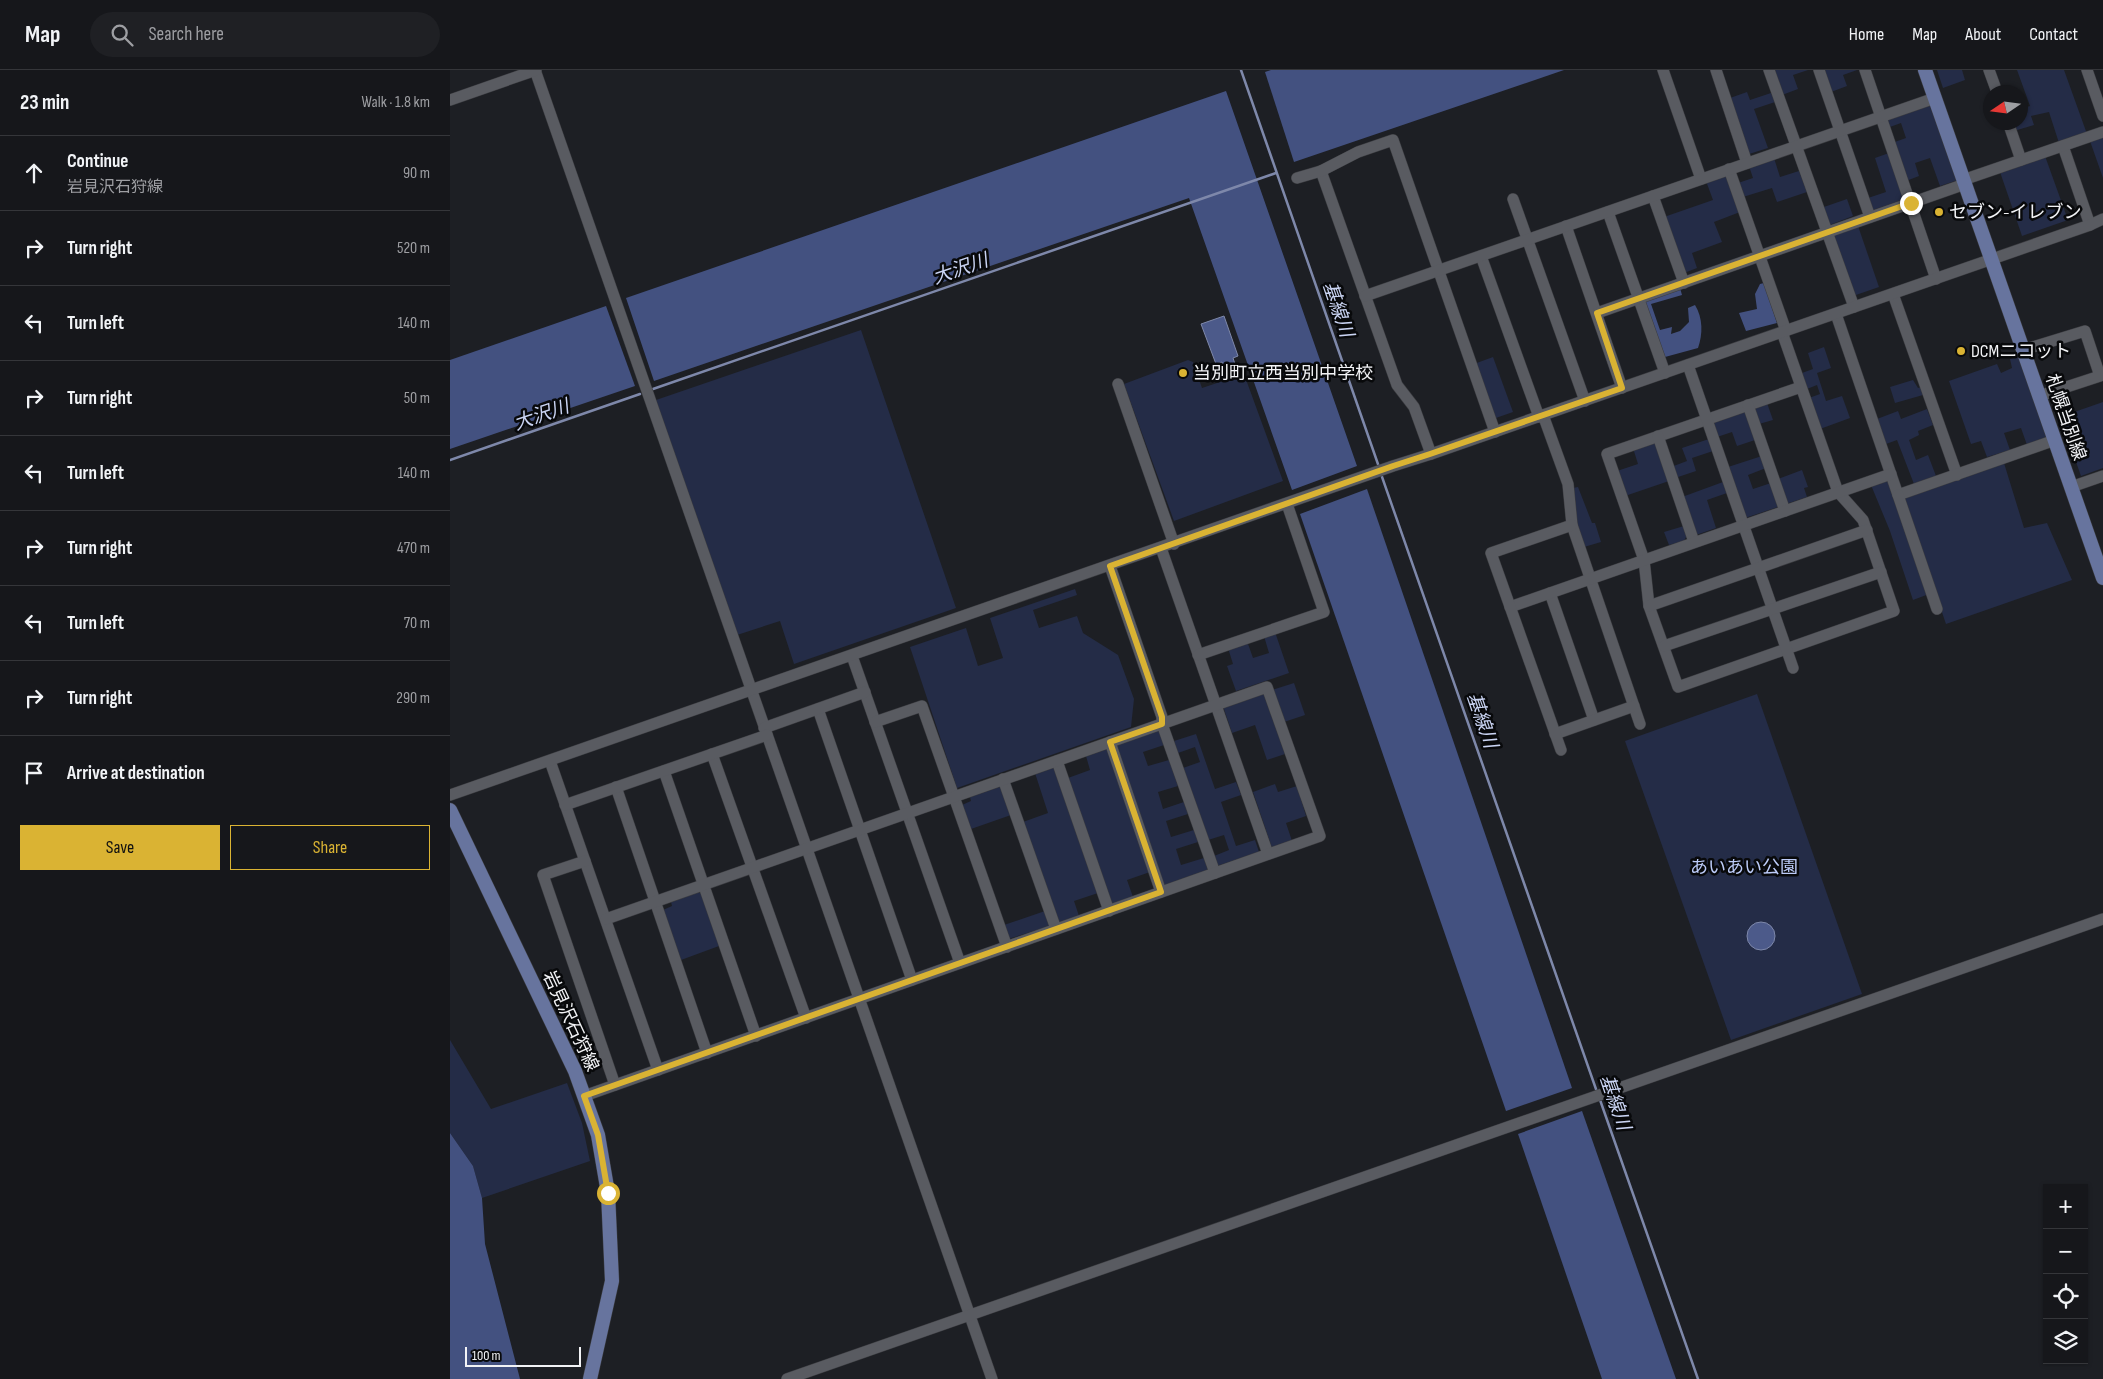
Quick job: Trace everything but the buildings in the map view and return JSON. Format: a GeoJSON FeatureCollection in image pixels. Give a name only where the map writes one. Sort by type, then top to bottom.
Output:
{"type":"FeatureCollection","features":[{"type":"Feature","properties":{"kind":"main road","name":"札幌当別線"},"geometry":{"type":"LineString","coordinates":[[1925,70],[2103,578]]}},
{"type":"Feature","properties":{"kind":"main road","name":"岩見沢石狩線"},"geometry":{"type":"LineString","coordinates":[[450,810],[575,1071],[598,1135],[608,1193],[612,1281],[590,1379]]}},
{"type":"Feature","properties":{"kind":"street"},"geometry":{"type":"LineString","coordinates":[[450,100],[535,70],[992,1379]]}},
{"type":"Feature","properties":{"kind":"street"},"geometry":{"type":"LineString","coordinates":[[1663,70],[1701,179]]}},
{"type":"Feature","properties":{"kind":"street"},"geometry":{"type":"LineString","coordinates":[[1716,70],[1747,163]]}},
{"type":"Feature","properties":{"kind":"street"},"geometry":{"type":"LineString","coordinates":[[1768,70],[1854,308]]}},
{"type":"Feature","properties":{"kind":"street"},"geometry":{"type":"LineString","coordinates":[[1818,70],[1870,217]]}},
{"type":"Feature","properties":{"kind":"street"},"geometry":{"type":"LineString","coordinates":[[1865,70],[1936,279]]}},
{"type":"Feature","properties":{"kind":"street"},"geometry":{"type":"LineString","coordinates":[[1989,70],[1994,85]]}},
{"type":"Feature","properties":{"kind":"street"},"geometry":{"type":"LineString","coordinates":[[2087,70],[2103,116]]}},
{"type":"Feature","properties":{"kind":"street"},"geometry":{"type":"LineString","coordinates":[[1365,296],[1935,98]]}},
{"type":"Feature","properties":{"kind":"street"},"geometry":{"type":"LineString","coordinates":[[2011,130],[2021,160]]}},
{"type":"Feature","properties":{"kind":"street"},"geometry":{"type":"LineString","coordinates":[[1597,313],[1911,203],[2021,160],[2103,132]]}},
{"type":"Feature","properties":{"kind":"street"},"geometry":{"type":"LineString","coordinates":[[1297,178],[1321,171],[1358,152],[1393,140],[1495,432]]}},
{"type":"Feature","properties":{"kind":"street"},"geometry":{"type":"LineString","coordinates":[[2063,146],[2090,225]]}},
{"type":"Feature","properties":{"kind":"street"},"geometry":{"type":"LineString","coordinates":[[1730,169],[1760,256],[1801,387],[1838,492],[1863,520],[1894,611],[1678,687],[1650,606],[1644,560],[1607,454],[1801,387]]}},
{"type":"Feature","properties":{"kind":"street"},"geometry":{"type":"LineString","coordinates":[[1321,171],[1397,385],[1414,407],[1430,454]]}},
{"type":"Feature","properties":{"kind":"street"},"geometry":{"type":"LineString","coordinates":[[1653,196],[1684,283]]}},
{"type":"Feature","properties":{"kind":"street"},"geometry":{"type":"LineString","coordinates":[[1513,199],[1585,401]]}},
{"type":"Feature","properties":{"kind":"street"},"geometry":{"type":"LineString","coordinates":[[1608,212],[1665,373]]}},
{"type":"Feature","properties":{"kind":"street"},"geometry":{"type":"LineString","coordinates":[[450,795],[1174,544],[1364,476],[1992,260],[2103,219]]}},
{"type":"Feature","properties":{"kind":"street"},"geometry":{"type":"LineString","coordinates":[[1566,226],[1622,388]]}},
{"type":"Feature","properties":{"kind":"street"},"geometry":{"type":"LineString","coordinates":[[1481,256],[1568,484],[1572,525],[1640,724]]}},
{"type":"Feature","properties":{"kind":"street"},"geometry":{"type":"LineString","coordinates":[[1893,294],[1957,475]]}},
{"type":"Feature","properties":{"kind":"street"},"geometry":{"type":"LineString","coordinates":[[1836,314],[1937,609]]}},
{"type":"Feature","properties":{"kind":"street"},"geometry":{"type":"LineString","coordinates":[[2023,350],[2084,331],[2100,376],[2039,396]]}},
{"type":"Feature","properties":{"kind":"street"},"geometry":{"type":"LineString","coordinates":[[1688,365],[1793,668]]}},
{"type":"Feature","properties":{"kind":"street"},"geometry":{"type":"LineString","coordinates":[[1118,384],[1174,544]]}},
{"type":"Feature","properties":{"kind":"street"},"geometry":{"type":"LineString","coordinates":[[1748,405],[1785,511]]}},
{"type":"Feature","properties":{"kind":"street"},"geometry":{"type":"LineString","coordinates":[[1658,436],[1694,542]]}},
{"type":"Feature","properties":{"kind":"street"},"geometry":{"type":"LineString","coordinates":[[1898,495],[2055,440]]}},
{"type":"Feature","properties":{"kind":"street"},"geometry":{"type":"LineString","coordinates":[[1510,607],[1891,474]]}},
{"type":"Feature","properties":{"kind":"street"},"geometry":{"type":"LineString","coordinates":[[2071,487],[2103,476]]}},
{"type":"Feature","properties":{"kind":"street"},"geometry":{"type":"LineString","coordinates":[[1198,654],[1324,612],[1287,504]]}},
{"type":"Feature","properties":{"kind":"street"},"geometry":{"type":"LineString","coordinates":[[1561,750],[1491,553],[1572,525]]}},
{"type":"Feature","properties":{"kind":"street"},"geometry":{"type":"LineString","coordinates":[[1650,606],[1867,530]]}},
{"type":"Feature","properties":{"kind":"street"},"geometry":{"type":"LineString","coordinates":[[1161,548],[1268,854]]}},
{"type":"Feature","properties":{"kind":"street"},"geometry":{"type":"LineString","coordinates":[[1110,566],[1162,717],[1162,724],[1215,873]]}},
{"type":"Feature","properties":{"kind":"street"},"geometry":{"type":"LineString","coordinates":[[1664,646],[1881,572]]}},
{"type":"Feature","properties":{"kind":"street"},"geometry":{"type":"LineString","coordinates":[[1550,593],[1594,720]]}},
{"type":"Feature","properties":{"kind":"street"},"geometry":{"type":"LineString","coordinates":[[852,656],[960,963]]}},
{"type":"Feature","properties":{"kind":"street"},"geometry":{"type":"LineString","coordinates":[[584,1096],[1320,836],[1267,687],[606,919]]}},
{"type":"Feature","properties":{"kind":"street"},"geometry":{"type":"LineString","coordinates":[[565,805],[712,754],[818,709],[865,692]]}},
{"type":"Feature","properties":{"kind":"street"},"geometry":{"type":"LineString","coordinates":[[876,722],[922,706],[1007,947]]}},
{"type":"Feature","properties":{"kind":"street"},"geometry":{"type":"LineString","coordinates":[[1556,734],[1634,706]]}},
{"type":"Feature","properties":{"kind":"street"},"geometry":{"type":"LineString","coordinates":[[818,709],[912,980]]}},
{"type":"Feature","properties":{"kind":"street"},"geometry":{"type":"LineString","coordinates":[[1110,742],[1161,892]]}},
{"type":"Feature","properties":{"kind":"street"},"geometry":{"type":"LineString","coordinates":[[712,754],[806,1018]]}},
{"type":"Feature","properties":{"kind":"street"},"geometry":{"type":"LineString","coordinates":[[550,761],[658,1070]]}},
{"type":"Feature","properties":{"kind":"street"},"geometry":{"type":"LineString","coordinates":[[1057,761],[1109,911]]}},
{"type":"Feature","properties":{"kind":"street"},"geometry":{"type":"LineString","coordinates":[[664,771],[756,1036]]}},
{"type":"Feature","properties":{"kind":"street"},"geometry":{"type":"LineString","coordinates":[[1003,780],[1056,929]]}},
{"type":"Feature","properties":{"kind":"street"},"geometry":{"type":"LineString","coordinates":[[616,788],[707,1053]]}},
{"type":"Feature","properties":{"kind":"street"},"geometry":{"type":"LineString","coordinates":[[585,861],[543,875],[615,1086]]}},
{"type":"Feature","properties":{"kind":"street"},"geometry":{"type":"LineString","coordinates":[[787,1379],[2103,919]]}},
{"type":"Feature","properties":{"kind":"green space"},"geometry":{"type":"Polygon","coordinates":[[[1773,70],[1808,70],[1793,75],[1798,89],[1782,95],[1773,70]]]}},
{"type":"Feature","properties":{"kind":"green space"},"geometry":{"type":"Polygon","coordinates":[[[1823,70],[1857,70],[1843,75],[1847,86],[1831,92],[1823,70]]]}},
{"type":"Feature","properties":{"kind":"green space"},"geometry":{"type":"Polygon","coordinates":[[[1937,70],[1962,70],[1965,80],[1943,88],[1937,70]]]}},
{"type":"Feature","properties":{"kind":"green space"},"geometry":{"type":"Polygon","coordinates":[[[2017,70],[2064,70],[2087,134],[2059,143],[2049,112],[2031,116],[2034,125],[2028,127],[2028,107],[2030,106],[2028,85],[2022,85],[2017,70]]]}},
{"type":"Feature","properties":{"kind":"green space"},"geometry":{"type":"Polygon","coordinates":[[[1747,92],[1750,100],[1771,93],[1775,102],[1754,109],[1768,148],[1749,154],[1730,98],[1747,92]]]}},
{"type":"Feature","properties":{"kind":"green space"},"geometry":{"type":"Polygon","coordinates":[[[1932,102],[1958,180],[1940,186],[1930,158],[1915,163],[1919,176],[1906,181],[1892,143],[1906,138],[1901,123],[1887,128],[1884,118],[1932,102]]]}},
{"type":"Feature","properties":{"kind":"green space"},"geometry":{"type":"Polygon","coordinates":[[[2103,136],[2103,178],[2090,141],[2103,136]]]}},
{"type":"Feature","properties":{"kind":"green space"},"geometry":{"type":"Polygon","coordinates":[[[1889,153],[1903,194],[1902,200],[1873,210],[1868,198],[1886,192],[1875,158],[1889,153]]]}},
{"type":"Feature","properties":{"kind":"green space"},"geometry":{"type":"Polygon","coordinates":[[[2045,156],[2068,220],[2022,236],[2000,172],[2045,156]]]}},
{"type":"Feature","properties":{"kind":"green space"},"geometry":{"type":"Polygon","coordinates":[[[1774,158],[1780,177],[1799,171],[1807,192],[1777,202],[1772,188],[1743,197],[1738,183],[1753,178],[1749,166],[1774,158]]]}},
{"type":"Feature","properties":{"kind":"green space"},"geometry":{"type":"Polygon","coordinates":[[[1727,174],[1740,212],[1714,222],[1722,242],[1692,253],[1697,268],[1684,273],[1664,217],[1713,200],[1706,181],[1727,174]]]}},
{"type":"Feature","properties":{"kind":"green space"},"geometry":{"type":"Polygon","coordinates":[[[1847,199],[1853,216],[1827,226],[1821,208],[1847,199]]]}},
{"type":"Feature","properties":{"kind":"green space"},"geometry":{"type":"Polygon","coordinates":[[[1858,226],[1879,287],[1853,296],[1831,235],[1858,226]]]}},
{"type":"Feature","properties":{"kind":"green space"},"geometry":{"type":"Polygon","coordinates":[[[861,330],[956,608],[794,664],[780,621],[737,635],[656,400],[861,330]]]}},
{"type":"Feature","properties":{"kind":"green space"},"geometry":{"type":"Polygon","coordinates":[[[1824,347],[1831,368],[1817,373],[1826,401],[1842,396],[1850,418],[1820,429],[1809,398],[1820,394],[1817,385],[1807,389],[1802,373],[1813,369],[1808,353],[1824,347]]]}},
{"type":"Feature","properties":{"kind":"green space"},"geometry":{"type":"Polygon","coordinates":[[[2018,356],[2047,439],[2027,445],[2021,428],[2004,433],[2010,450],[1987,457],[1981,441],[1971,444],[1949,381],[1997,364],[2001,373],[2012,368],[2010,359],[2018,356]]]}},
{"type":"Feature","properties":{"kind":"green space"},"geometry":{"type":"Polygon","coordinates":[[[1493,357],[1513,412],[1493,419],[1474,364],[1493,357]]]}},
{"type":"Feature","properties":{"kind":"green space"},"geometry":{"type":"Polygon","coordinates":[[[1188,360],[1193,362],[1202,388],[1244,374],[1283,481],[1174,521],[1124,384],[1188,360]]]}},
{"type":"Feature","properties":{"kind":"green space"},"geometry":{"type":"Polygon","coordinates":[[[1913,380],[1918,388],[1922,387],[1923,395],[1895,403],[1890,387],[1913,380]]]}},
{"type":"Feature","properties":{"kind":"green space"},"geometry":{"type":"Polygon","coordinates":[[[2103,402],[2103,468],[2081,476],[2060,417],[2103,402]]]}},
{"type":"Feature","properties":{"kind":"green space"},"geometry":{"type":"Polygon","coordinates":[[[1767,403],[1773,420],[1759,424],[1753,409],[1767,403]]]}},
{"type":"Feature","properties":{"kind":"green space"},"geometry":{"type":"Polygon","coordinates":[[[1745,409],[1755,440],[1737,446],[1732,432],[1717,437],[1712,421],[1745,409]]]}},
{"type":"Feature","properties":{"kind":"green space"},"geometry":{"type":"Polygon","coordinates":[[[1927,409],[1933,425],[1918,431],[1919,435],[1909,440],[1916,460],[1928,455],[1936,476],[1914,484],[1897,440],[1886,444],[1877,419],[1898,411],[1901,419],[1927,409]]]}},
{"type":"Feature","properties":{"kind":"green space"},"geometry":{"type":"Polygon","coordinates":[[[1709,439],[1713,451],[1692,458],[1696,471],[1675,478],[1671,467],[1687,461],[1682,448],[1709,439]]]}},
{"type":"Feature","properties":{"kind":"green space"},"geometry":{"type":"Polygon","coordinates":[[[1656,441],[1669,481],[1625,496],[1617,471],[1638,464],[1633,448],[1656,441]]]}},
{"type":"Feature","properties":{"kind":"green space"},"geometry":{"type":"Polygon","coordinates":[[[1762,456],[1766,468],[1748,475],[1753,489],[1771,483],[1778,507],[1745,518],[1728,467],[1762,456]]]}},
{"type":"Feature","properties":{"kind":"green space"},"geometry":{"type":"Polygon","coordinates":[[[2004,463],[2024,528],[2047,523],[2072,580],[1946,624],[1903,498],[2004,463]]]}},
{"type":"Feature","properties":{"kind":"green space"},"geometry":{"type":"Polygon","coordinates":[[[1802,470],[1808,487],[1804,488],[1807,497],[1786,504],[1778,479],[1802,470]]]}},
{"type":"Feature","properties":{"kind":"green space"},"geometry":{"type":"Polygon","coordinates":[[[1886,480],[1891,483],[1929,594],[1913,600],[1890,531],[1871,485],[1886,480]]]}},
{"type":"Feature","properties":{"kind":"green space"},"geometry":{"type":"Polygon","coordinates":[[[1723,482],[1727,493],[1707,500],[1716,528],[1696,535],[1682,497],[1723,482]]]}},
{"type":"Feature","properties":{"kind":"green space"},"geometry":{"type":"Polygon","coordinates":[[[1578,487],[1592,523],[1595,523],[1601,542],[1584,547],[1576,524],[1573,488],[1578,487]]]}},
{"type":"Feature","properties":{"kind":"green space"},"geometry":{"type":"Polygon","coordinates":[[[1684,526],[1687,535],[1684,541],[1669,545],[1664,532],[1684,526]]]}},
{"type":"Feature","properties":{"kind":"green space"},"geometry":{"type":"Polygon","coordinates":[[[1075,589],[1077,595],[1033,610],[1039,628],[1077,616],[1083,633],[1118,655],[1134,699],[1131,727],[957,788],[910,647],[966,628],[978,666],[1003,658],[990,618],[1075,589]]]}},
{"type":"Feature","properties":{"kind":"green space"},"geometry":{"type":"Polygon","coordinates":[[[1275,632],[1289,673],[1236,691],[1227,666],[1233,664],[1228,648],[1247,641],[1253,658],[1269,653],[1264,636],[1275,632]]]}},
{"type":"Feature","properties":{"kind":"green space"},"geometry":{"type":"Polygon","coordinates":[[[1294,683],[1305,715],[1284,722],[1272,690],[1294,683]]]}},
{"type":"Feature","properties":{"kind":"green space"},"geometry":{"type":"Polygon","coordinates":[[[1263,692],[1285,754],[1267,760],[1255,725],[1232,733],[1223,706],[1263,692]]]}},
{"type":"Feature","properties":{"kind":"green space","name":"あいあい公園"},"geometry":{"type":"Polygon","coordinates":[[[1757,694],[1862,994],[1731,1040],[1625,741],[1757,694]]]}},
{"type":"Feature","properties":{"kind":"green space"},"geometry":{"type":"Polygon","coordinates":[[[1159,731],[1164,745],[1143,752],[1148,766],[1169,760],[1178,786],[1158,792],[1163,809],[1184,802],[1188,814],[1166,821],[1171,837],[1194,830],[1198,842],[1176,849],[1181,865],[1204,858],[1208,871],[1163,886],[1116,745],[1159,731]]]}},
{"type":"Feature","properties":{"kind":"green space"},"geometry":{"type":"Polygon","coordinates":[[[1196,734],[1215,789],[1236,782],[1241,795],[1221,802],[1236,846],[1255,840],[1259,852],[1217,866],[1214,856],[1229,850],[1224,835],[1208,840],[1183,768],[1200,762],[1195,747],[1178,753],[1174,741],[1196,734]]]}},
{"type":"Feature","properties":{"kind":"green space"},"geometry":{"type":"Polygon","coordinates":[[[1108,749],[1150,872],[1127,880],[1133,897],[1111,904],[1068,778],[1090,770],[1086,756],[1108,749]]]}},
{"type":"Feature","properties":{"kind":"green space"},"geometry":{"type":"Polygon","coordinates":[[[1054,767],[1098,893],[1074,901],[1079,916],[1059,923],[1023,822],[1048,813],[1035,773],[1054,767]]]}},
{"type":"Feature","properties":{"kind":"green space"},"geometry":{"type":"Polygon","coordinates":[[[1275,784],[1278,792],[1297,786],[1306,816],[1286,823],[1292,841],[1272,848],[1253,792],[1275,784]]]}},
{"type":"Feature","properties":{"kind":"green space"},"geometry":{"type":"Polygon","coordinates":[[[999,787],[1002,788],[1011,815],[971,829],[962,805],[971,801],[970,797],[999,787]]]}},
{"type":"Feature","properties":{"kind":"green space"},"geometry":{"type":"Polygon","coordinates":[[[698,892],[701,893],[719,946],[681,960],[663,910],[672,906],[671,902],[698,892]]]}},
{"type":"Feature","properties":{"kind":"green space"},"geometry":{"type":"Polygon","coordinates":[[[1045,911],[1050,926],[1008,939],[1004,925],[1045,911]]]}},
{"type":"Feature","properties":{"kind":"green space"},"geometry":{"type":"Polygon","coordinates":[[[450,1040],[491,1109],[567,1083],[582,1123],[590,1161],[482,1198],[473,1166],[450,1133],[450,1040]]]}},
{"type":"Feature","properties":{"kind":"shaded area"},"geometry":{"type":"Polygon","coordinates":[[[1271,70],[1564,70],[1294,162],[1265,72],[1271,70]]]}},
{"type":"Feature","properties":{"kind":"shaded area"},"geometry":{"type":"Polygon","coordinates":[[[1226,91],[1357,466],[1292,490],[1189,198],[654,381],[626,298],[1226,91]]]}},
{"type":"Feature","properties":{"kind":"shaded area"},"geometry":{"type":"Polygon","coordinates":[[[1764,283],[1777,323],[1746,331],[1739,313],[1757,309],[1755,294],[1760,284],[1764,283]]]}},
{"type":"Feature","properties":{"kind":"shaded area"},"geometry":{"type":"Polygon","coordinates":[[[1680,288],[1682,295],[1651,304],[1660,330],[1672,327],[1671,334],[1680,331],[1689,322],[1688,308],[1695,305],[1701,321],[1700,343],[1698,348],[1665,357],[1643,300],[1680,288]]]}},
{"type":"Feature","properties":{"kind":"shaded area"},"geometry":{"type":"Polygon","coordinates":[[[606,306],[635,386],[450,449],[450,360],[606,306]]]}},
{"type":"Feature","properties":{"kind":"shaded area"},"geometry":{"type":"Polygon","coordinates":[[[1224,316],[1238,356],[1233,358],[1236,367],[1225,370],[1222,362],[1216,364],[1201,324],[1224,316]]]}},
{"type":"Feature","properties":{"kind":"shaded area"},"geometry":{"type":"Polygon","coordinates":[[[1367,489],[1572,1088],[1506,1111],[1300,514],[1367,489]]]}},
{"type":"Feature","properties":{"kind":"shaded area"},"geometry":{"type":"Polygon","coordinates":[[[1761,922],[1771,926],[1775,936],[1771,946],[1761,950],[1751,946],[1747,936],[1751,926],[1761,922]]]}},
{"type":"Feature","properties":{"kind":"shaded area"},"geometry":{"type":"Polygon","coordinates":[[[1582,1111],[1676,1379],[1602,1379],[1518,1134],[1582,1111]]]}},
{"type":"Feature","properties":{"kind":"shaded area"},"geometry":{"type":"Polygon","coordinates":[[[450,1133],[473,1166],[482,1198],[485,1244],[520,1379],[450,1379],[450,1133]]]}},
{"type":"Feature","properties":{"kind":"waterway","name":"基線川"},"geometry":{"type":"LineString","coordinates":[[1241,70],[1379,467]]}},
{"type":"Feature","properties":{"kind":"waterway","name":"大沢川"},"geometry":{"type":"LineString","coordinates":[[653,389],[1276,173]]}},
{"type":"Feature","properties":{"kind":"waterway","name":"大沢川"},"geometry":{"type":"LineString","coordinates":[[450,460],[640,394]]}},
{"type":"Feature","properties":{"kind":"waterway","name":"基線川"},"geometry":{"type":"LineString","coordinates":[[1381,474],[1597,1092]]}},
{"type":"Feature","properties":{"kind":"waterway","name":"基線川"},"geometry":{"type":"LineString","coordinates":[[1599,1097],[1698,1379]]}},
{"type":"Feature","properties":{"kind":"place","name":"セブン-イレブン"},"geometry":{"type":"Point","coordinates":[1939,212]}},
{"type":"Feature","properties":{"kind":"place","name":"DCMニコット"},"geometry":{"type":"Point","coordinates":[1961,351]}},
{"type":"Feature","properties":{"kind":"place","name":"当別町立西当別中学校"},"geometry":{"type":"Point","coordinates":[1183,373]}},
{"type":"Feature","properties":{"kind":"route"},"geometry":{"type":"LineString","coordinates":[[608,1193],[598,1135],[584,1096],[1161,892],[1110,742],[1162,724],[1162,717],[1110,566],[1393,466],[1622,388],[1597,313],[1911,203]]}}]}
